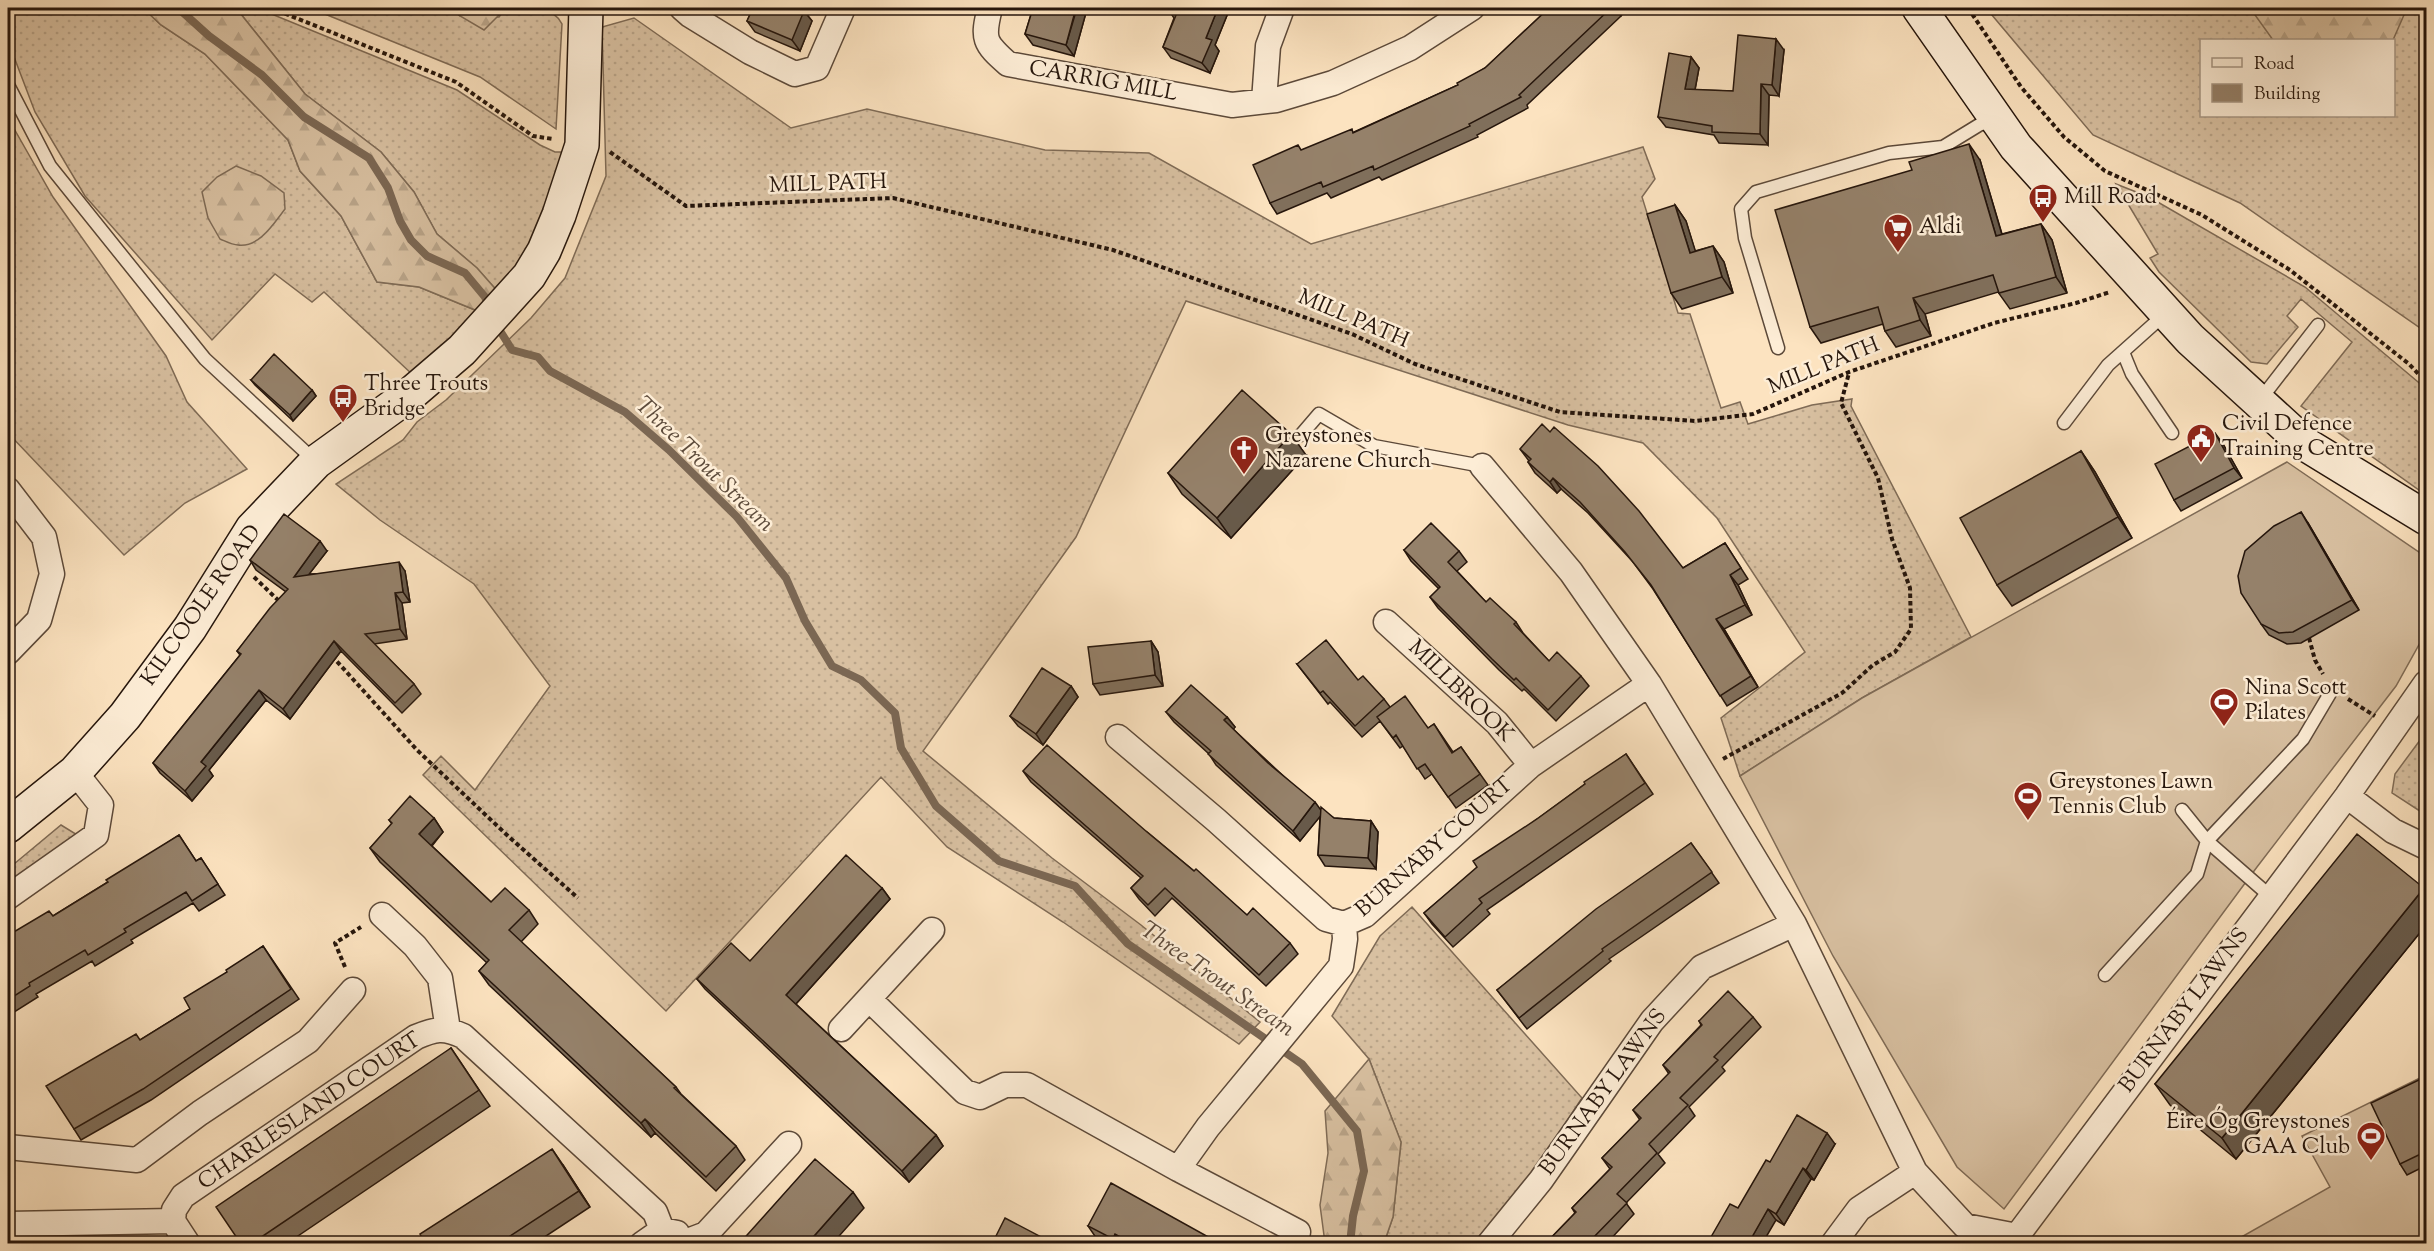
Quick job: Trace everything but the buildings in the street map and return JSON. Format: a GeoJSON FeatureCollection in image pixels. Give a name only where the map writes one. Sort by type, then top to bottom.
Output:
{"type":"FeatureCollection","features":[{"type":"Feature","properties":{"kind":"main road"},"geometry":{"type":"LineString","coordinates":[[582,145],[586,8]]}},
{"type":"Feature","properties":{"kind":"main road"},"geometry":{"type":"LineString","coordinates":[[1919,8],[2016,147],[2190,339],[2305,444],[2427,518]]}},
{"type":"Feature","properties":{"kind":"main road","name":"KILCOOLE ROAD"},"geometry":{"type":"LineString","coordinates":[[8,826],[75,772],[125,716],[190,628],[252,529],[316,462],[413,392],[462,350],[529,276],[544,251],[559,215],[582,145]]}},
{"type":"Feature","properties":{"kind":"street"},"geometry":{"type":"LineString","coordinates":[[682,8],[750,52],[795,74],[817,68],[843,8]]}},
{"type":"Feature","properties":{"kind":"street","name":"CARRIG MILL"},"geometry":{"type":"LineString","coordinates":[[990,8],[984,29],[989,47],[1008,64],[1232,105],[1264,101],[1333,83],[1410,48],[1472,8]]}},
{"type":"Feature","properties":{"kind":"street"},"geometry":{"type":"LineString","coordinates":[[1264,101],[1268,46],[1282,8]]}},
{"type":"Feature","properties":{"kind":"street","name":"BURNABY LAWNS"},"geometry":{"type":"LineString","coordinates":[[1482,466],[1571,572],[1649,684],[1794,924],[1915,1172],[1965,1226],[2017,1236],[2347,796],[2427,683]]}},
{"type":"Feature","properties":{"kind":"street"},"geometry":{"type":"LineString","coordinates":[[8,490],[44,537],[51,574],[39,620],[8,652]]}},
{"type":"Feature","properties":{"kind":"street","name":"MILLBROOK"},"geometry":{"type":"LineString","coordinates":[[1386,622],[1497,723],[1531,765]]}},
{"type":"Feature","properties":{"kind":"street","name":"BURNABY COURT"},"geometry":{"type":"LineString","coordinates":[[1118,737],[1216,820],[1326,919],[1344,924],[1365,915],[1531,765],[1649,684]]}},
{"type":"Feature","properties":{"kind":"street"},"geometry":{"type":"LineString","coordinates":[[8,897],[96,835],[101,805],[75,772]]}},
{"type":"Feature","properties":{"kind":"street"},"geometry":{"type":"LineString","coordinates":[[2347,796],[2393,831],[2427,847]]}},
{"type":"Feature","properties":{"kind":"street"},"geometry":{"type":"LineString","coordinates":[[382,915],[415,946],[440,978],[448,1030]]}},
{"type":"Feature","properties":{"kind":"street"},"geometry":{"type":"LineString","coordinates":[[1178,1169],[1208,1127],[1341,966],[1345,939],[1344,924]]}},
{"type":"Feature","properties":{"kind":"street","name":"BURNABY LAWNS"},"geometry":{"type":"LineString","coordinates":[[1489,1244],[1541,1180],[1652,1021],[1702,967],[1794,924]]}},
{"type":"Feature","properties":{"kind":"street"},"geometry":{"type":"LineString","coordinates":[[841,1029],[932,930]]}},
{"type":"Feature","properties":{"kind":"street"},"geometry":{"type":"LineString","coordinates":[[8,1147],[137,1160],[200,1113],[308,1041],[354,990]]}},
{"type":"Feature","properties":{"kind":"street"},"geometry":{"type":"LineString","coordinates":[[869,999],[965,1092],[980,1097],[1005,1085],[1027,1085],[1178,1169],[1298,1232]]}},
{"type":"Feature","properties":{"kind":"street","name":"CHARLESLAND COURT"},"geometry":{"type":"LineString","coordinates":[[173,1221],[174,1210],[183,1196],[416,1037],[432,1030],[448,1030],[462,1036],[656,1212],[662,1230]]}},
{"type":"Feature","properties":{"kind":"street"},"geometry":{"type":"LineString","coordinates":[[642,1244],[662,1230],[674,1231],[685,1243],[706,1234],[789,1144]]}},
{"type":"Feature","properties":{"kind":"street"},"geometry":{"type":"LineString","coordinates":[[1833,1244],[1859,1209],[1915,1172]]}},
{"type":"Feature","properties":{"kind":"street"},"geometry":{"type":"LineString","coordinates":[[8,1224],[173,1221],[188,1244]]}},
{"type":"Feature","properties":{"kind":"lane"},"geometry":{"type":"LineString","coordinates":[[8,85],[50,166],[205,359],[316,462]]}},
{"type":"Feature","properties":{"kind":"lane"},"geometry":{"type":"LineString","coordinates":[[1778,348],[1744,238],[1742,209],[1756,192],[1889,153],[1943,147],[1979,125],[1996,118]]}},
{"type":"Feature","properties":{"kind":"lane"},"geometry":{"type":"LineString","coordinates":[[2064,423],[2108,366],[2166,313]]}},
{"type":"Feature","properties":{"kind":"lane"},"geometry":{"type":"LineString","coordinates":[[2259,402],[2318,326]]}},
{"type":"Feature","properties":{"kind":"lane"},"geometry":{"type":"LineString","coordinates":[[2123,352],[2132,374],[2172,433]]}},
{"type":"Feature","properties":{"kind":"lane"},"geometry":{"type":"LineString","coordinates":[[1301,435],[1319,414],[1374,446],[1482,466]]}},
{"type":"Feature","properties":{"kind":"lane"},"geometry":{"type":"LineString","coordinates":[[2104,975],[2198,874],[2207,841],[2303,739],[2332,690]]}},
{"type":"Feature","properties":{"kind":"lane"},"geometry":{"type":"LineString","coordinates":[[2182,810],[2207,841],[2271,896]]}},
{"type":"Feature","properties":{"kind":"path","name":"MILL PATH"},"geometry":{"type":"LineString","coordinates":[[272,8],[456,82],[533,136],[609,152],[686,206],[894,198],[1113,250],[1352,334],[1415,364],[1560,412],[1696,421],[1753,414],[1849,372],[1994,322],[2076,303],[2116,290]]}},
{"type":"Feature","properties":{"kind":"path"},"geometry":{"type":"LineString","coordinates":[[1968,8],[2021,87],[2064,137],[2105,171],[2202,215],[2290,270],[2409,364],[2427,382]]}},
{"type":"Feature","properties":{"kind":"path"},"geometry":{"type":"LineString","coordinates":[[1702,773],[1734,752],[1842,693],[1873,664],[1895,652],[1911,629],[1910,588],[1892,539],[1878,477],[1841,403],[1849,372]]}},
{"type":"Feature","properties":{"kind":"path"},"geometry":{"type":"LineString","coordinates":[[234,558],[283,605]]}},
{"type":"Feature","properties":{"kind":"path"},"geometry":{"type":"LineString","coordinates":[[331,655],[417,750],[578,898]]}},
{"type":"Feature","properties":{"kind":"path"},"geometry":{"type":"LineString","coordinates":[[354,990],[335,943],[382,915]]}},
{"type":"Feature","properties":{"kind":"green space"},"geometry":{"type":"Polygon","coordinates":[[[8,8],[143,8],[161,25],[205,54],[288,140],[300,171],[341,216],[377,282],[419,287],[480,312],[413,375],[324,292],[312,302],[275,274],[212,340],[85,196],[35,112],[8,41],[8,8]]]}},
{"type":"Feature","properties":{"kind":"green space"},"geometry":{"type":"Polygon","coordinates":[[[143,8],[236,8],[305,94],[381,152],[414,192],[437,234],[477,268],[499,293],[480,312],[419,287],[377,282],[341,216],[300,171],[288,140],[205,54],[161,25],[143,8]]]}},
{"type":"Feature","properties":{"kind":"green space"},"geometry":{"type":"Polygon","coordinates":[[[236,8],[257,8],[457,90],[540,145],[555,152],[567,152],[542,227],[499,293],[477,268],[437,234],[414,192],[381,152],[305,94],[236,8]]]}},
{"type":"Feature","properties":{"kind":"green space"},"geometry":{"type":"Polygon","coordinates":[[[310,8],[451,8],[460,16],[499,17],[506,8],[537,8],[552,13],[562,24],[556,129],[480,77],[310,8]]]}},
{"type":"Feature","properties":{"kind":"green space"},"geometry":{"type":"Polygon","coordinates":[[[451,8],[506,8],[484,30],[451,8]]]}},
{"type":"Feature","properties":{"kind":"green space"},"geometry":{"type":"Polygon","coordinates":[[[1986,8],[2426,8],[2426,332],[2240,203],[2093,135],[1986,8]]]}},
{"type":"Feature","properties":{"kind":"green space"},"geometry":{"type":"Polygon","coordinates":[[[2250,8],[2407,8],[2393,39],[2272,39],[2250,8]]]}},
{"type":"Feature","properties":{"kind":"green space"},"geometry":{"type":"Polygon","coordinates":[[[634,18],[791,128],[867,109],[1045,150],[1149,153],[1311,244],[1643,147],[1655,179],[1642,197],[1678,313],[1690,314],[1721,408],[1740,402],[1748,424],[1812,405],[1852,399],[1851,406],[1971,637],[1862,698],[1740,776],[1721,718],[1805,652],[1717,518],[1643,443],[1568,425],[1186,301],[1076,537],[923,751],[1052,858],[1141,925],[1260,1022],[1239,1044],[1063,922],[947,847],[881,777],[666,1011],[423,775],[441,756],[475,790],[550,686],[474,584],[380,520],[336,484],[403,440],[417,422],[446,400],[531,318],[565,278],[606,176],[602,27],[634,18]]]}},
{"type":"Feature","properties":{"kind":"green space"},"geometry":{"type":"Polygon","coordinates":[[[8,118],[53,197],[166,356],[187,402],[247,469],[185,503],[124,555],[8,433],[8,118]]]}},
{"type":"Feature","properties":{"kind":"green space"},"geometry":{"type":"Polygon","coordinates":[[[236,166],[261,176],[284,193],[285,209],[259,239],[246,245],[233,244],[220,239],[208,218],[202,192],[217,177],[236,166]]]}},
{"type":"Feature","properties":{"kind":"green space"},"geometry":{"type":"Polygon","coordinates":[[[2116,184],[2149,197],[2305,287],[2424,387],[2426,390],[2426,495],[2301,406],[2352,342],[2301,299],[2287,316],[2298,327],[2267,364],[2251,362],[2159,272],[2150,258],[2158,254],[2116,184]]]}},
{"type":"Feature","properties":{"kind":"green space","name":"Greystones Lawn Tennis Club"},"geometry":{"type":"Polygon","coordinates":[[[2287,462],[2426,557],[2426,632],[2396,686],[2257,867],[2004,1209],[1957,1167],[1833,956],[1740,776],[1862,698],[2287,462]]]}},
{"type":"Feature","properties":{"kind":"green space"},"geometry":{"type":"Polygon","coordinates":[[[2426,732],[2426,815],[2392,793],[2395,774],[2426,732]]]}},
{"type":"Feature","properties":{"kind":"green space"},"geometry":{"type":"Polygon","coordinates":[[[61,825],[79,836],[8,888],[8,869],[61,825]]]}},
{"type":"Feature","properties":{"kind":"green space"},"geometry":{"type":"Polygon","coordinates":[[[1412,907],[1582,1098],[1547,1151],[1480,1243],[1384,1243],[1393,1217],[1401,1142],[1369,1059],[1332,1016],[1380,936],[1412,907]]]}},
{"type":"Feature","properties":{"kind":"green space"},"geometry":{"type":"Polygon","coordinates":[[[1369,1059],[1401,1142],[1393,1217],[1384,1243],[1325,1243],[1320,1205],[1328,1153],[1325,1111],[1369,1059]]]}},
{"type":"Feature","properties":{"kind":"green space","name":"Éire Óg Greystones GAA Club"},"geometry":{"type":"Polygon","coordinates":[[[2426,1075],[2426,1243],[2229,1244],[2330,1187],[2302,1136],[2426,1075]]]}},
{"type":"Feature","properties":{"kind":"waterway","name":"Three Trout Stream"},"geometry":{"type":"LineString","coordinates":[[178,8],[209,36],[262,75],[304,117],[369,158],[388,188],[400,221],[411,240],[427,256],[465,273],[485,297],[489,307]]}},
{"type":"Feature","properties":{"kind":"waterway","name":"Three Trout Stream"},"geometry":{"type":"LineString","coordinates":[[497,326],[512,350],[538,357],[550,371],[625,412],[669,450],[737,517],[786,578],[805,621],[832,666],[861,680],[895,713],[901,748],[936,806],[999,861],[1075,886],[1128,944],[1302,1064],[1357,1131],[1364,1171],[1353,1216],[1350,1244]]}},
{"type":"Feature","properties":{"kind":"place","name":"Mill Road"},"geometry":{"type":"Point","coordinates":[2043,224]}},
{"type":"Feature","properties":{"kind":"place","name":"Aldi"},"geometry":{"type":"Point","coordinates":[1898,254]}},
{"type":"Feature","properties":{"kind":"place","name":"Three Trouts Bridge"},"geometry":{"type":"Point","coordinates":[343,424]}},
{"type":"Feature","properties":{"kind":"place","name":"Civil Defence Training Centre"},"geometry":{"type":"Point","coordinates":[2201,464]}},
{"type":"Feature","properties":{"kind":"place","name":"Greystones Nazarene Church"},"geometry":{"type":"Point","coordinates":[1244,476]}},
{"type":"Feature","properties":{"kind":"place","name":"Nina Scott Pilates"},"geometry":{"type":"Point","coordinates":[2224,728]}},
{"type":"Feature","properties":{"kind":"place","name":"Greystones Lawn Tennis Club"},"geometry":{"type":"Point","coordinates":[2028,822]}},
{"type":"Feature","properties":{"kind":"place","name":"Éire Óg Greystones GAA Club"},"geometry":{"type":"Point","coordinates":[2371,1162]}}]}
